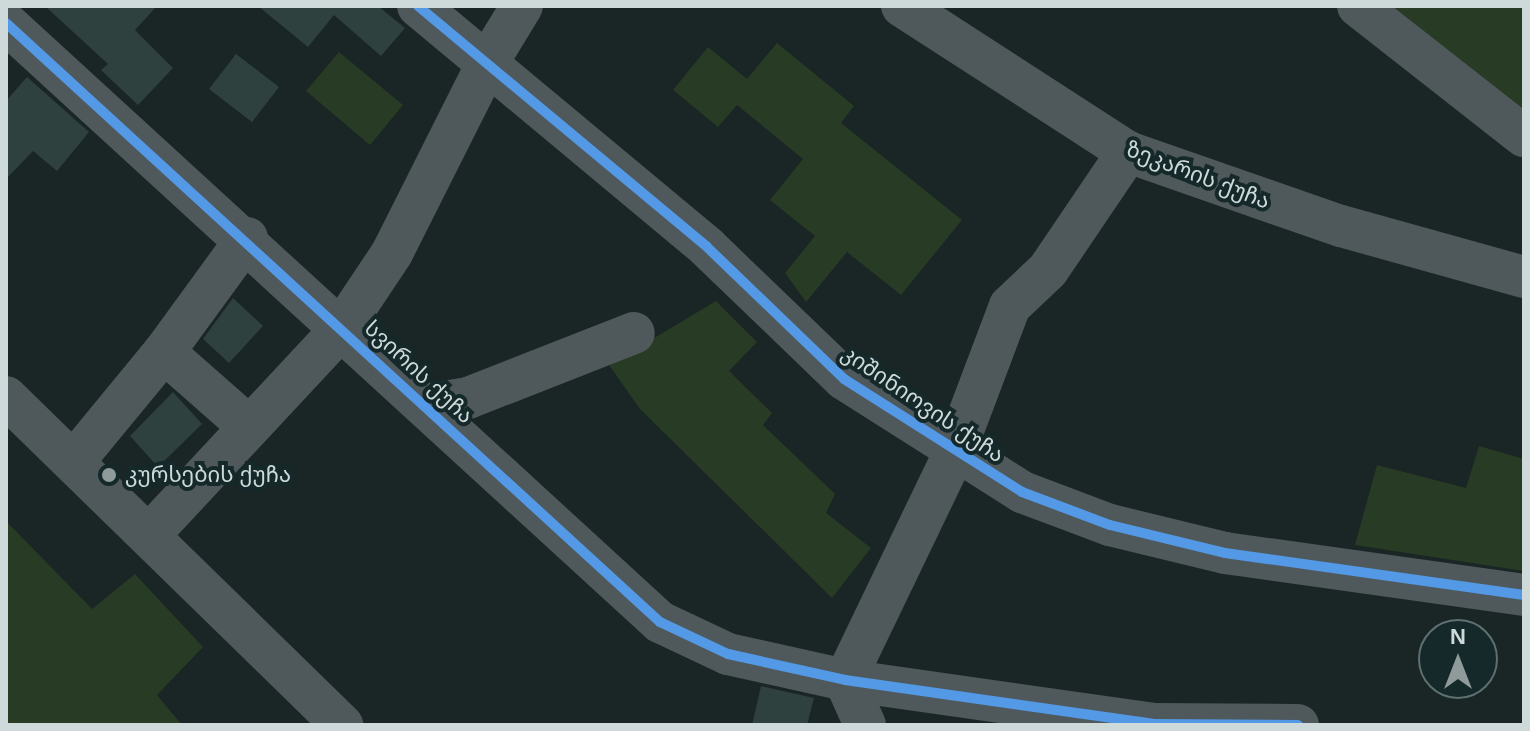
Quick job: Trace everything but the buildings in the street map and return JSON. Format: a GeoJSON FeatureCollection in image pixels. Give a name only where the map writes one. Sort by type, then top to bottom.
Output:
{"type":"FeatureCollection","features":[{"type":"Feature","properties":{"kind":"street","name":"კიშინიოვის ქუჩა"},"geometry":{"type":"LineString","coordinates":[[418,6],[489,60],[707,247],[844,379],[954,454],[1022,492],[1124,529],[1225,553],[1524,595]]}},
{"type":"Feature","properties":{"kind":"street"},"geometry":{"type":"LineString","coordinates":[[150,534],[342,328],[392,253],[489,60],[522,6]]}},
{"type":"Feature","properties":{"kind":"street","name":"ზეკარის ქუჩა"},"geometry":{"type":"LineString","coordinates":[[902,6],[1128,152],[1341,226],[1524,277]]}},
{"type":"Feature","properties":{"kind":"street"},"geometry":{"type":"LineString","coordinates":[[1358,6],[1524,136]]}},
{"type":"Feature","properties":{"kind":"street","name":"სვირის ქუჩა"},"geometry":{"type":"LineString","coordinates":[[6,23],[247,238],[660,622],[728,654],[845,680],[1153,724],[1298,725]]}},
{"type":"Feature","properties":{"kind":"street"},"geometry":{"type":"LineString","coordinates":[[865,725],[845,680],[954,454],[1010,306],[1048,270],[1128,152]]}},
{"type":"Feature","properties":{"kind":"street"},"geometry":{"type":"LineString","coordinates":[[75,460],[164,352],[247,238]]}},
{"type":"Feature","properties":{"kind":"street"},"geometry":{"type":"LineString","coordinates":[[425,405],[468,398],[634,333]]}},
{"type":"Feature","properties":{"kind":"street"},"geometry":{"type":"LineString","coordinates":[[164,352],[248,426]]}},
{"type":"Feature","properties":{"kind":"street"},"geometry":{"type":"LineString","coordinates":[[6,397],[75,460],[342,725]]}},
{"type":"Feature","properties":{"kind":"green space"},"geometry":{"type":"Polygon","coordinates":[[[1375,6],[1524,6],[1524,122],[1375,6]]]}},
{"type":"Feature","properties":{"kind":"green space"},"geometry":{"type":"Polygon","coordinates":[[[777,43],[854,106],[841,123],[962,220],[901,295],[847,252],[806,302],[785,273],[815,236],[770,200],[803,159],[737,105],[718,127],[673,90],[708,47],[747,79],[777,43]]]}},
{"type":"Feature","properties":{"kind":"green space"},"geometry":{"type":"Polygon","coordinates":[[[339,52],[403,105],[370,145],[306,91],[339,52]]]}},
{"type":"Feature","properties":{"kind":"green space"},"geometry":{"type":"Polygon","coordinates":[[[716,301],[757,342],[729,371],[772,413],[763,425],[835,494],[826,513],[871,548],[832,598],[640,409],[609,365],[716,301]]]}},
{"type":"Feature","properties":{"kind":"green space"},"geometry":{"type":"Polygon","coordinates":[[[1479,446],[1524,459],[1524,571],[1355,545],[1377,465],[1466,488],[1479,446]]]}},
{"type":"Feature","properties":{"kind":"green space"},"geometry":{"type":"Polygon","coordinates":[[[6,521],[92,609],[135,574],[203,647],[157,695],[182,725],[6,725],[6,521]]]}},
{"type":"Feature","properties":{"kind":"cycle path"},"geometry":{"type":"LineString","coordinates":[[418,6],[707,247],[844,379],[1022,492],[1110,525],[1225,553],[1524,595]]}},
{"type":"Feature","properties":{"kind":"cycle path"},"geometry":{"type":"LineString","coordinates":[[6,23],[660,622],[728,654],[845,680],[1153,724],[1298,725]]}},
{"type":"Feature","properties":{"kind":"place","name":"კურსების ქუჩა"},"geometry":{"type":"Point","coordinates":[109,475]}}]}
